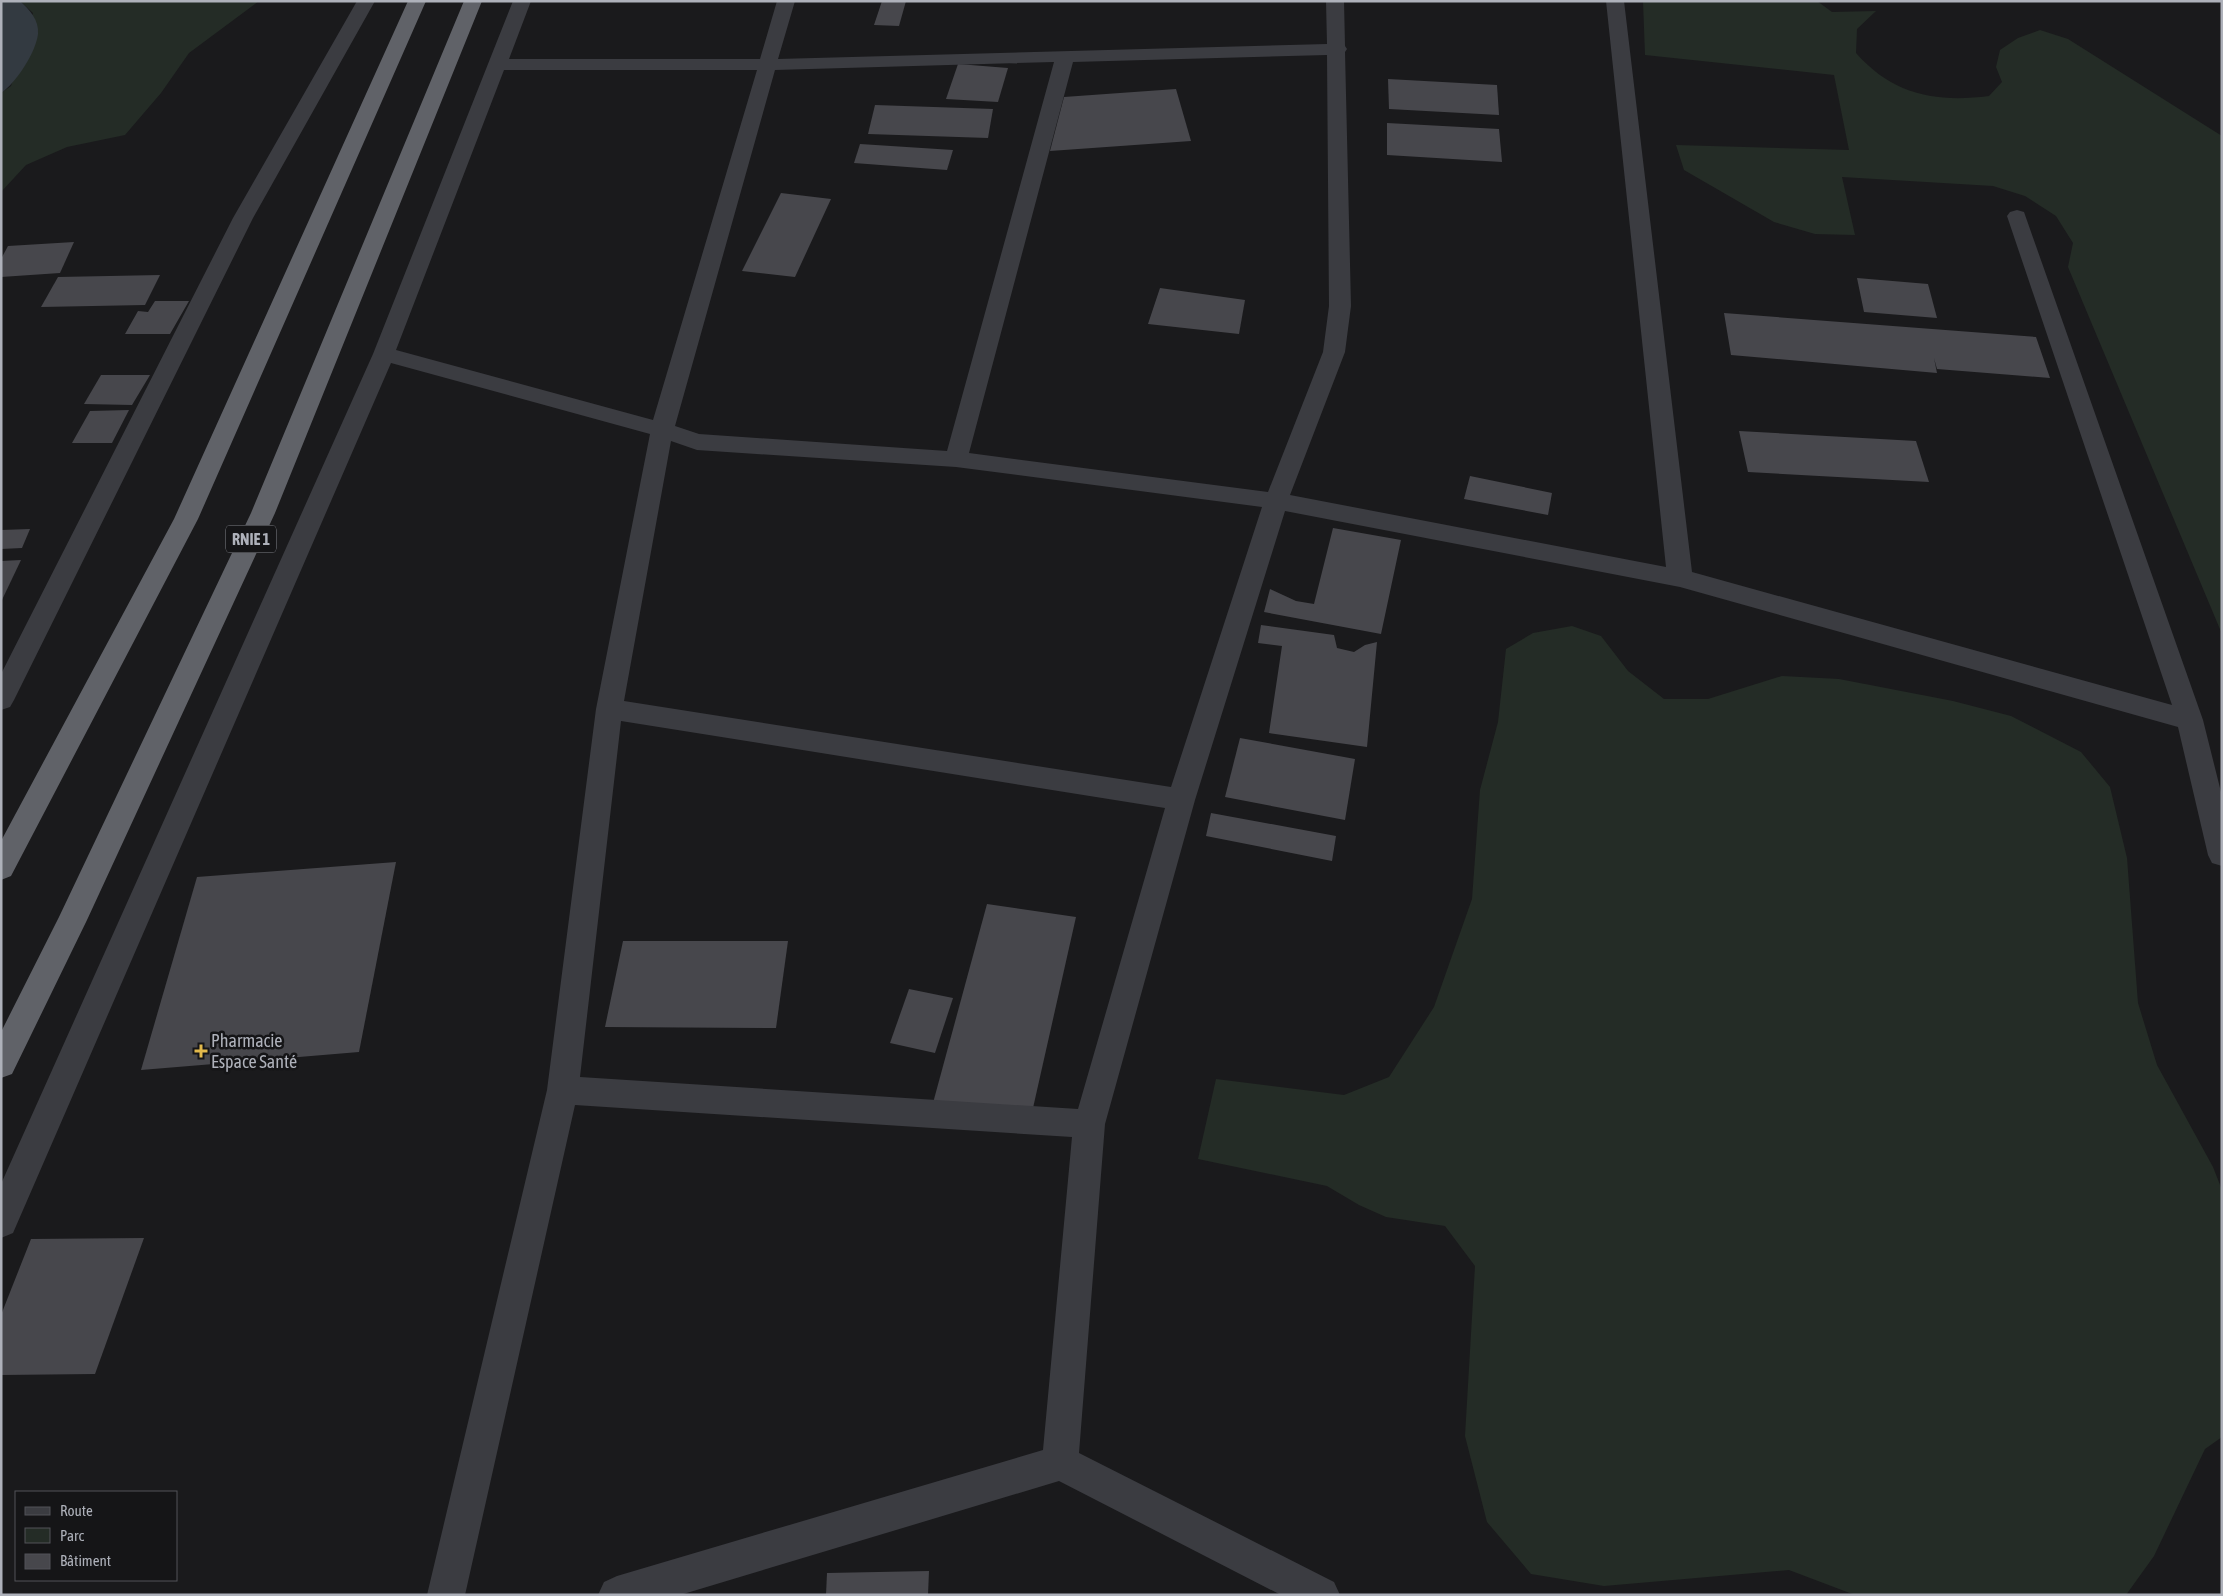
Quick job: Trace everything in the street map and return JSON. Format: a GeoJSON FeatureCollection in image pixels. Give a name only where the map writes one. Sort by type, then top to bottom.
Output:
{"type":"FeatureCollection","features":[{"type":"Feature","properties":{"kind":"highway"},"geometry":{"type":"LineString","coordinates":[[1,868],[186,519],[417,1]]}},
{"type":"Feature","properties":{"kind":"highway","name":"RNIE 1"},"geometry":{"type":"LineString","coordinates":[[1,1064],[72,920],[263,513],[473,1]]}},
{"type":"Feature","properties":{"kind":"street"},"geometry":{"type":"LineString","coordinates":[[1,700],[243,218],[366,1]]}},
{"type":"Feature","properties":{"kind":"street"},"geometry":{"type":"LineString","coordinates":[[1,1222],[384,354],[522,1]]}},
{"type":"Feature","properties":{"kind":"street"},"geometry":{"type":"LineString","coordinates":[[446,1595],[564,1090],[609,709],[662,430],[786,1]]}},
{"type":"Feature","properties":{"kind":"street"},"geometry":{"type":"LineString","coordinates":[[1060,1463],[1089,1124],[1181,800],[1276,501],[1334,352],[1340,306],[1338,49],[1335,1]]}},
{"type":"Feature","properties":{"kind":"street"},"geometry":{"type":"LineString","coordinates":[[1616,1],[1680,578]]}},
{"type":"Feature","properties":{"kind":"street"},"geometry":{"type":"LineString","coordinates":[[496,64],[766,66],[1338,49]]}},
{"type":"Feature","properties":{"kind":"street"},"geometry":{"type":"LineString","coordinates":[[956,459],[1065,56]]}},
{"type":"Feature","properties":{"kind":"street"},"geometry":{"type":"LineString","coordinates":[[2017,216],[2190,720],[2222,855]]}},
{"type":"Feature","properties":{"kind":"street"},"geometry":{"type":"LineString","coordinates":[[384,354],[662,430],[697,442],[956,459],[1276,501],[1680,578],[2190,720]]}},
{"type":"Feature","properties":{"kind":"street"},"geometry":{"type":"LineString","coordinates":[[609,709],[1181,800]]}},
{"type":"Feature","properties":{"kind":"street"},"geometry":{"type":"LineString","coordinates":[[564,1090],[1089,1124]]}},
{"type":"Feature","properties":{"kind":"street"},"geometry":{"type":"LineString","coordinates":[[617,1595],[1060,1463],[1321,1595]]}},
{"type":"Feature","properties":{"kind":"green space"},"geometry":{"type":"Polygon","coordinates":[[[20,1],[259,1],[189,53],[161,93],[125,135],[67,147],[26,165],[1,192],[1,93],[11,86],[33,13],[20,1]]]}},
{"type":"Feature","properties":{"kind":"green space"},"geometry":{"type":"Polygon","coordinates":[[[1643,1],[1817,1],[1832,12],[1876,11],[1857,29],[1856,53],[1884,78],[1900,86],[1916,92],[1950,98],[1989,96],[2002,82],[1996,67],[2000,50],[2018,38],[2040,30],[2068,39],[2222,136],[2222,634],[2068,267],[2073,243],[2056,216],[2025,196],[1993,186],[1842,177],[1855,235],[1815,234],[1774,222],[1684,170],[1676,145],[1849,150],[1834,75],[1645,55],[1643,1]]]}},
{"type":"Feature","properties":{"kind":"green space"},"geometry":{"type":"Polygon","coordinates":[[[1572,626],[1601,636],[1628,671],[1664,699],[1708,699],[1782,676],[1839,679],[1953,701],[2011,716],[2081,752],[2110,787],[2127,858],[2138,1003],[2157,1065],[2213,1167],[2222,1190],[2222,1437],[2205,1449],[2154,1556],[2126,1595],[1855,1595],[1789,1570],[1604,1586],[1531,1574],[1487,1522],[1465,1436],[1475,1266],[1445,1226],[1386,1217],[1359,1205],[1327,1186],[1198,1159],[1216,1079],[1344,1095],[1389,1077],[1434,1007],[1472,899],[1480,790],[1498,722],[1506,649],[1533,633],[1572,626]]]}},
{"type":"Feature","properties":{"kind":"shaded area"},"geometry":{"type":"Polygon","coordinates":[[[1,1],[20,1],[33,16],[37,24],[38,34],[24,66],[13,82],[1,93],[1,1]]]}},
{"type":"Feature","properties":{"kind":"building"},"geometry":{"type":"Polygon","coordinates":[[[882,1],[906,1],[899,26],[874,25],[882,1]]]}},
{"type":"Feature","properties":{"kind":"building"},"geometry":{"type":"Polygon","coordinates":[[[958,64],[1008,68],[998,102],[946,99],[958,64]]]}},
{"type":"Feature","properties":{"kind":"building"},"geometry":{"type":"Polygon","coordinates":[[[1388,79],[1497,85],[1499,115],[1389,109],[1388,79]]]}},
{"type":"Feature","properties":{"kind":"building"},"geometry":{"type":"Polygon","coordinates":[[[1176,89],[1191,141],[1050,151],[1064,97],[1176,89]]]}},
{"type":"Feature","properties":{"kind":"building"},"geometry":{"type":"Polygon","coordinates":[[[875,105],[993,109],[988,138],[868,134],[875,105]]]}},
{"type":"Feature","properties":{"kind":"building"},"geometry":{"type":"Polygon","coordinates":[[[1387,123],[1499,129],[1502,162],[1387,155],[1387,123]]]}},
{"type":"Feature","properties":{"kind":"building"},"geometry":{"type":"Polygon","coordinates":[[[860,144],[953,150],[947,170],[854,163],[860,144]]]}},
{"type":"Feature","properties":{"kind":"building"},"geometry":{"type":"Polygon","coordinates":[[[781,193],[831,199],[795,277],[742,271],[781,193]]]}},
{"type":"Feature","properties":{"kind":"building"},"geometry":{"type":"Polygon","coordinates":[[[74,242],[60,273],[1,277],[1,259],[8,246],[74,242]]]}},
{"type":"Feature","properties":{"kind":"building"},"geometry":{"type":"Polygon","coordinates":[[[160,275],[145,305],[41,307],[58,277],[160,275]]]}},
{"type":"Feature","properties":{"kind":"building"},"geometry":{"type":"Polygon","coordinates":[[[1857,278],[1928,284],[1937,318],[1864,312],[1857,278]]]}},
{"type":"Feature","properties":{"kind":"building"},"geometry":{"type":"Polygon","coordinates":[[[1160,288],[1245,300],[1239,334],[1148,324],[1160,288]]]}},
{"type":"Feature","properties":{"kind":"building"},"geometry":{"type":"Polygon","coordinates":[[[155,301],[189,301],[170,334],[125,334],[138,311],[148,312],[155,301]]]}},
{"type":"Feature","properties":{"kind":"building"},"geometry":{"type":"Polygon","coordinates":[[[1724,313],[2036,337],[2050,378],[1937,369],[1934,358],[1937,373],[1731,355],[1724,313]]]}},
{"type":"Feature","properties":{"kind":"building"},"geometry":{"type":"Polygon","coordinates":[[[101,375],[150,375],[132,405],[84,404],[101,375]]]}},
{"type":"Feature","properties":{"kind":"building"},"geometry":{"type":"Polygon","coordinates":[[[129,410],[112,443],[72,443],[90,411],[129,410]]]}},
{"type":"Feature","properties":{"kind":"building"},"geometry":{"type":"Polygon","coordinates":[[[1739,431],[1916,441],[1929,482],[1748,472],[1739,431]]]}},
{"type":"Feature","properties":{"kind":"building"},"geometry":{"type":"Polygon","coordinates":[[[1470,476],[1552,493],[1548,515],[1464,499],[1470,476]]]}},
{"type":"Feature","properties":{"kind":"building"},"geometry":{"type":"Polygon","coordinates":[[[1333,528],[1401,540],[1381,634],[1264,612],[1270,589],[1296,601],[1314,604],[1333,528]]]}},
{"type":"Feature","properties":{"kind":"building"},"geometry":{"type":"Polygon","coordinates":[[[30,529],[22,548],[1,549],[1,530],[30,529]]]}},
{"type":"Feature","properties":{"kind":"building"},"geometry":{"type":"Polygon","coordinates":[[[21,560],[1,602],[1,561],[21,560]]]}},
{"type":"Feature","properties":{"kind":"building"},"geometry":{"type":"Polygon","coordinates":[[[1261,625],[1334,635],[1337,648],[1354,652],[1365,645],[1377,642],[1367,747],[1269,733],[1282,646],[1258,643],[1261,625]]]}},
{"type":"Feature","properties":{"kind":"building"},"geometry":{"type":"Polygon","coordinates":[[[1240,738],[1355,759],[1345,820],[1225,797],[1240,738]]]}},
{"type":"Feature","properties":{"kind":"building"},"geometry":{"type":"Polygon","coordinates":[[[1211,813],[1336,836],[1332,861],[1206,836],[1211,813]]]}},
{"type":"Feature","properties":{"kind":"building"},"geometry":{"type":"Polygon","coordinates":[[[396,862],[359,1052],[141,1070],[197,877],[396,862]]]}},
{"type":"Feature","properties":{"kind":"building"},"geometry":{"type":"Polygon","coordinates":[[[987,904],[1076,917],[1033,1108],[933,1103],[987,904]]]}},
{"type":"Feature","properties":{"kind":"building"},"geometry":{"type":"Polygon","coordinates":[[[623,941],[788,941],[776,1028],[605,1027],[623,941]]]}},
{"type":"Feature","properties":{"kind":"building"},"geometry":{"type":"Polygon","coordinates":[[[909,989],[953,998],[935,1053],[890,1043],[909,989]]]}},
{"type":"Feature","properties":{"kind":"building"},"geometry":{"type":"Polygon","coordinates":[[[144,1238],[95,1374],[1,1375],[1,1315],[31,1239],[144,1238]]]}},
{"type":"Feature","properties":{"kind":"building"},"geometry":{"type":"Polygon","coordinates":[[[929,1571],[928,1595],[826,1595],[827,1573],[929,1571]]]}},
{"type":"Feature","properties":{"kind":"place","name":"Pharmacie Espace Santé"},"geometry":{"type":"Point","coordinates":[201,1051]}}]}
